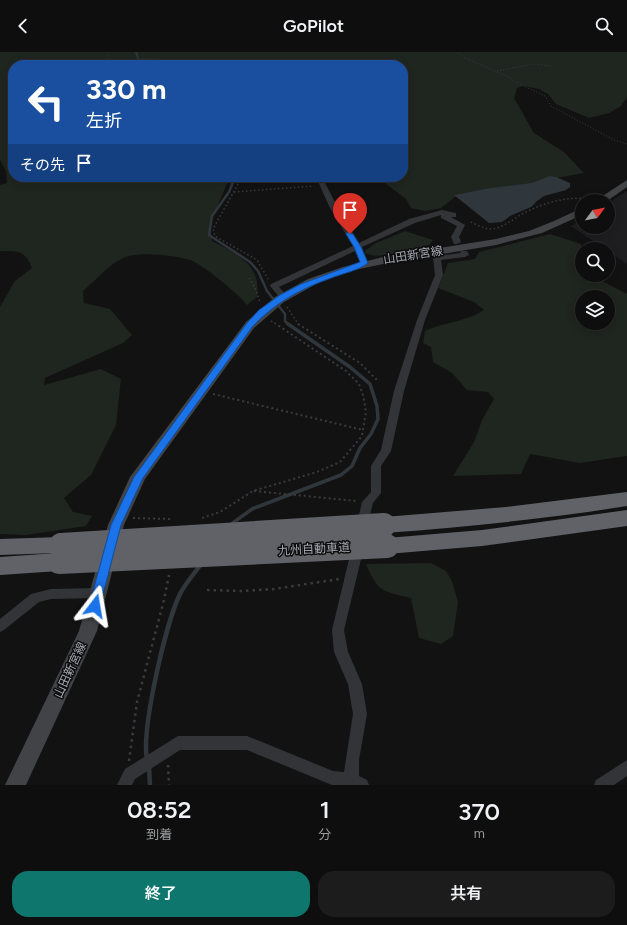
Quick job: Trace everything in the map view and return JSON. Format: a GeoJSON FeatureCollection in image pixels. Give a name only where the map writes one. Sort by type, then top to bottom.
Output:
{"type":"FeatureCollection","features":[{"type":"Feature","properties":{"kind":"highway","name":"九州自動車道"},"geometry":{"type":"LineString","coordinates":[[0,566],[60,553],[483,518],[578,507],[627,499]]}},
{"type":"Feature","properties":{"kind":"highway","name":"九州自動車道"},"geometry":{"type":"LineString","coordinates":[[0,548],[60,553],[387,546],[482,538],[627,518]]}},
{"type":"Feature","properties":{"kind":"main road"},"geometry":{"type":"LineString","coordinates":[[607,194],[627,183]]}},
{"type":"Feature","properties":{"kind":"main road","name":"山田新宮線"},"geometry":{"type":"LineString","coordinates":[[15,785],[88,631],[109,546],[138,477],[200,391],[250,325],[262,312],[283,296],[304,285],[364,263],[496,242],[534,233],[575,214]]}},
{"type":"Feature","properties":{"kind":"street"},"geometry":{"type":"LineString","coordinates":[[322,182],[334,208],[358,247],[364,263]]}},
{"type":"Feature","properties":{"kind":"street"},"geometry":{"type":"LineString","coordinates":[[438,213],[461,225],[455,237],[457,242]]}},
{"type":"Feature","properties":{"kind":"street"},"geometry":{"type":"LineString","coordinates":[[283,296],[274,286],[412,221],[438,213],[449,213],[453,215]]}},
{"type":"Feature","properties":{"kind":"street"},"geometry":{"type":"LineString","coordinates":[[130,776],[178,743],[248,743],[333,778],[355,783],[352,760],[360,714],[354,684],[341,652],[338,630],[352,576],[368,502],[376,493],[376,466],[386,451],[399,391],[421,320],[439,275],[437,258],[465,255],[464,253]]}},
{"type":"Feature","properties":{"kind":"street"},"geometry":{"type":"LineString","coordinates":[[0,626],[35,598],[52,594],[98,593]]}},
{"type":"Feature","properties":{"kind":"street"},"geometry":{"type":"LineString","coordinates":[[601,785],[627,767]]}},
{"type":"Feature","properties":{"kind":"path"},"geometry":{"type":"LineString","coordinates":[[458,52],[465,58],[497,71],[511,78],[511,80],[545,96],[551,106],[614,140],[627,144]]}},
{"type":"Feature","properties":{"kind":"path"},"geometry":{"type":"LineString","coordinates":[[133,60],[154,57],[159,60]]}},
{"type":"Feature","properties":{"kind":"path"},"geometry":{"type":"LineString","coordinates":[[497,71],[534,64],[551,66]]}},
{"type":"Feature","properties":{"kind":"path"},"geometry":{"type":"LineString","coordinates":[[239,182],[213,229],[215,236],[257,260],[270,283],[274,286]]}},
{"type":"Feature","properties":{"kind":"path"},"geometry":{"type":"LineString","coordinates":[[234,192],[323,185]]}},
{"type":"Feature","properties":{"kind":"path"},"geometry":{"type":"LineString","coordinates":[[453,215],[484,228],[500,228],[521,215],[556,200],[565,198],[575,199]]}},
{"type":"Feature","properties":{"kind":"path"},"geometry":{"type":"LineString","coordinates":[[201,518],[220,512],[253,491],[317,472],[340,462],[362,436],[366,412],[363,395],[359,384],[346,371],[269,319],[262,312],[255,288],[249,278]]}},
{"type":"Feature","properties":{"kind":"path"},"geometry":{"type":"LineString","coordinates":[[283,296],[291,316],[298,325],[360,363],[379,382]]}},
{"type":"Feature","properties":{"kind":"path"},"geometry":{"type":"LineString","coordinates":[[200,391],[363,430]]}},
{"type":"Feature","properties":{"kind":"path"},"geometry":{"type":"LineString","coordinates":[[253,491],[368,502]]}},
{"type":"Feature","properties":{"kind":"path"},"geometry":{"type":"LineString","coordinates":[[120,517],[179,520]]}},
{"type":"Feature","properties":{"kind":"path"},"geometry":{"type":"LineString","coordinates":[[130,776],[129,756],[137,702],[170,574]]}},
{"type":"Feature","properties":{"kind":"path"},"geometry":{"type":"LineString","coordinates":[[208,590],[242,592],[274,590],[352,576]]}},
{"type":"Feature","properties":{"kind":"path"},"geometry":{"type":"LineString","coordinates":[[164,752],[169,785]]}},
{"type":"Feature","properties":{"kind":"shaded area"},"geometry":{"type":"Polygon","coordinates":[[[0,52],[627,52],[627,97],[621,106],[609,113],[589,118],[556,104],[548,94],[539,89],[523,86],[517,88],[514,98],[534,133],[564,152],[584,173],[551,179],[519,190],[492,190],[459,194],[441,208],[425,211],[411,208],[406,199],[384,182],[408,182],[408,60],[8,60],[8,182],[228,182],[210,223],[212,241],[239,256],[246,262],[256,277],[258,286],[257,297],[247,305],[220,280],[203,267],[190,260],[176,257],[143,254],[122,258],[104,271],[83,291],[84,303],[110,309],[132,335],[123,343],[45,378],[44,385],[101,369],[121,379],[116,425],[91,475],[64,498],[73,512],[92,516],[86,526],[26,535],[0,534],[0,307],[15,281],[32,268],[24,255],[12,251],[0,251],[0,185],[7,183],[6,171],[0,160],[0,52]]]}},
{"type":"Feature","properties":{"kind":"shaded area"},"geometry":{"type":"Polygon","coordinates":[[[550,176],[570,183],[570,187],[566,190],[544,196],[531,207],[510,216],[502,222],[489,223],[454,195],[491,188],[532,183],[550,176]]]}},
{"type":"Feature","properties":{"kind":"shaded area"},"geometry":{"type":"Polygon","coordinates":[[[627,191],[627,264],[615,256],[615,242],[595,242],[583,234],[615,234],[615,199],[627,191]]]}},
{"type":"Feature","properties":{"kind":"shaded area"},"geometry":{"type":"Polygon","coordinates":[[[575,223],[575,229],[571,226],[575,223]]]}},
{"type":"Feature","properties":{"kind":"shaded area"},"geometry":{"type":"Polygon","coordinates":[[[405,231],[433,240],[429,245],[396,254],[379,256],[365,253],[366,250],[376,243],[405,231]]]}},
{"type":"Feature","properties":{"kind":"shaded area"},"geometry":{"type":"Polygon","coordinates":[[[550,234],[575,242],[575,282],[604,282],[627,294],[627,456],[580,463],[530,454],[521,474],[453,476],[474,442],[482,420],[494,399],[488,392],[467,390],[452,373],[433,362],[431,347],[423,343],[425,331],[462,320],[484,310],[474,302],[438,288],[448,263],[475,259],[479,252],[550,234]]]}},
{"type":"Feature","properties":{"kind":"shaded area"},"geometry":{"type":"Polygon","coordinates":[[[431,563],[446,571],[452,581],[458,602],[453,636],[441,644],[419,638],[411,598],[388,592],[378,586],[370,574],[366,564],[431,563]]]}},
{"type":"Feature","properties":{"kind":"waterway"},"geometry":{"type":"LineString","coordinates":[[136,52],[138,60]]}},
{"type":"Feature","properties":{"kind":"waterway"},"geometry":{"type":"LineString","coordinates":[[233,182],[229,192],[212,216],[209,235],[250,262],[258,271],[267,291],[285,314],[285,321],[288,324]]}},
{"type":"Feature","properties":{"kind":"waterway"},"geometry":{"type":"LineString","coordinates":[[230,525],[252,509],[341,475],[352,466],[360,448],[371,434],[378,419],[377,406],[370,384],[350,367],[288,324]]}},
{"type":"Feature","properties":{"kind":"waterway"},"geometry":{"type":"LineString","coordinates":[[147,759],[146,745],[151,701],[168,628],[180,594],[201,564]]}},
{"type":"Feature","properties":{"kind":"waterway"},"geometry":{"type":"LineString","coordinates":[[149,767],[150,785]]}},
{"type":"Feature","properties":{"kind":"route"},"geometry":{"type":"LineString","coordinates":[[95,606],[109,546],[116,525],[138,477],[250,325],[262,312],[283,296],[304,285],[364,263],[358,247],[350,234]]}}]}
